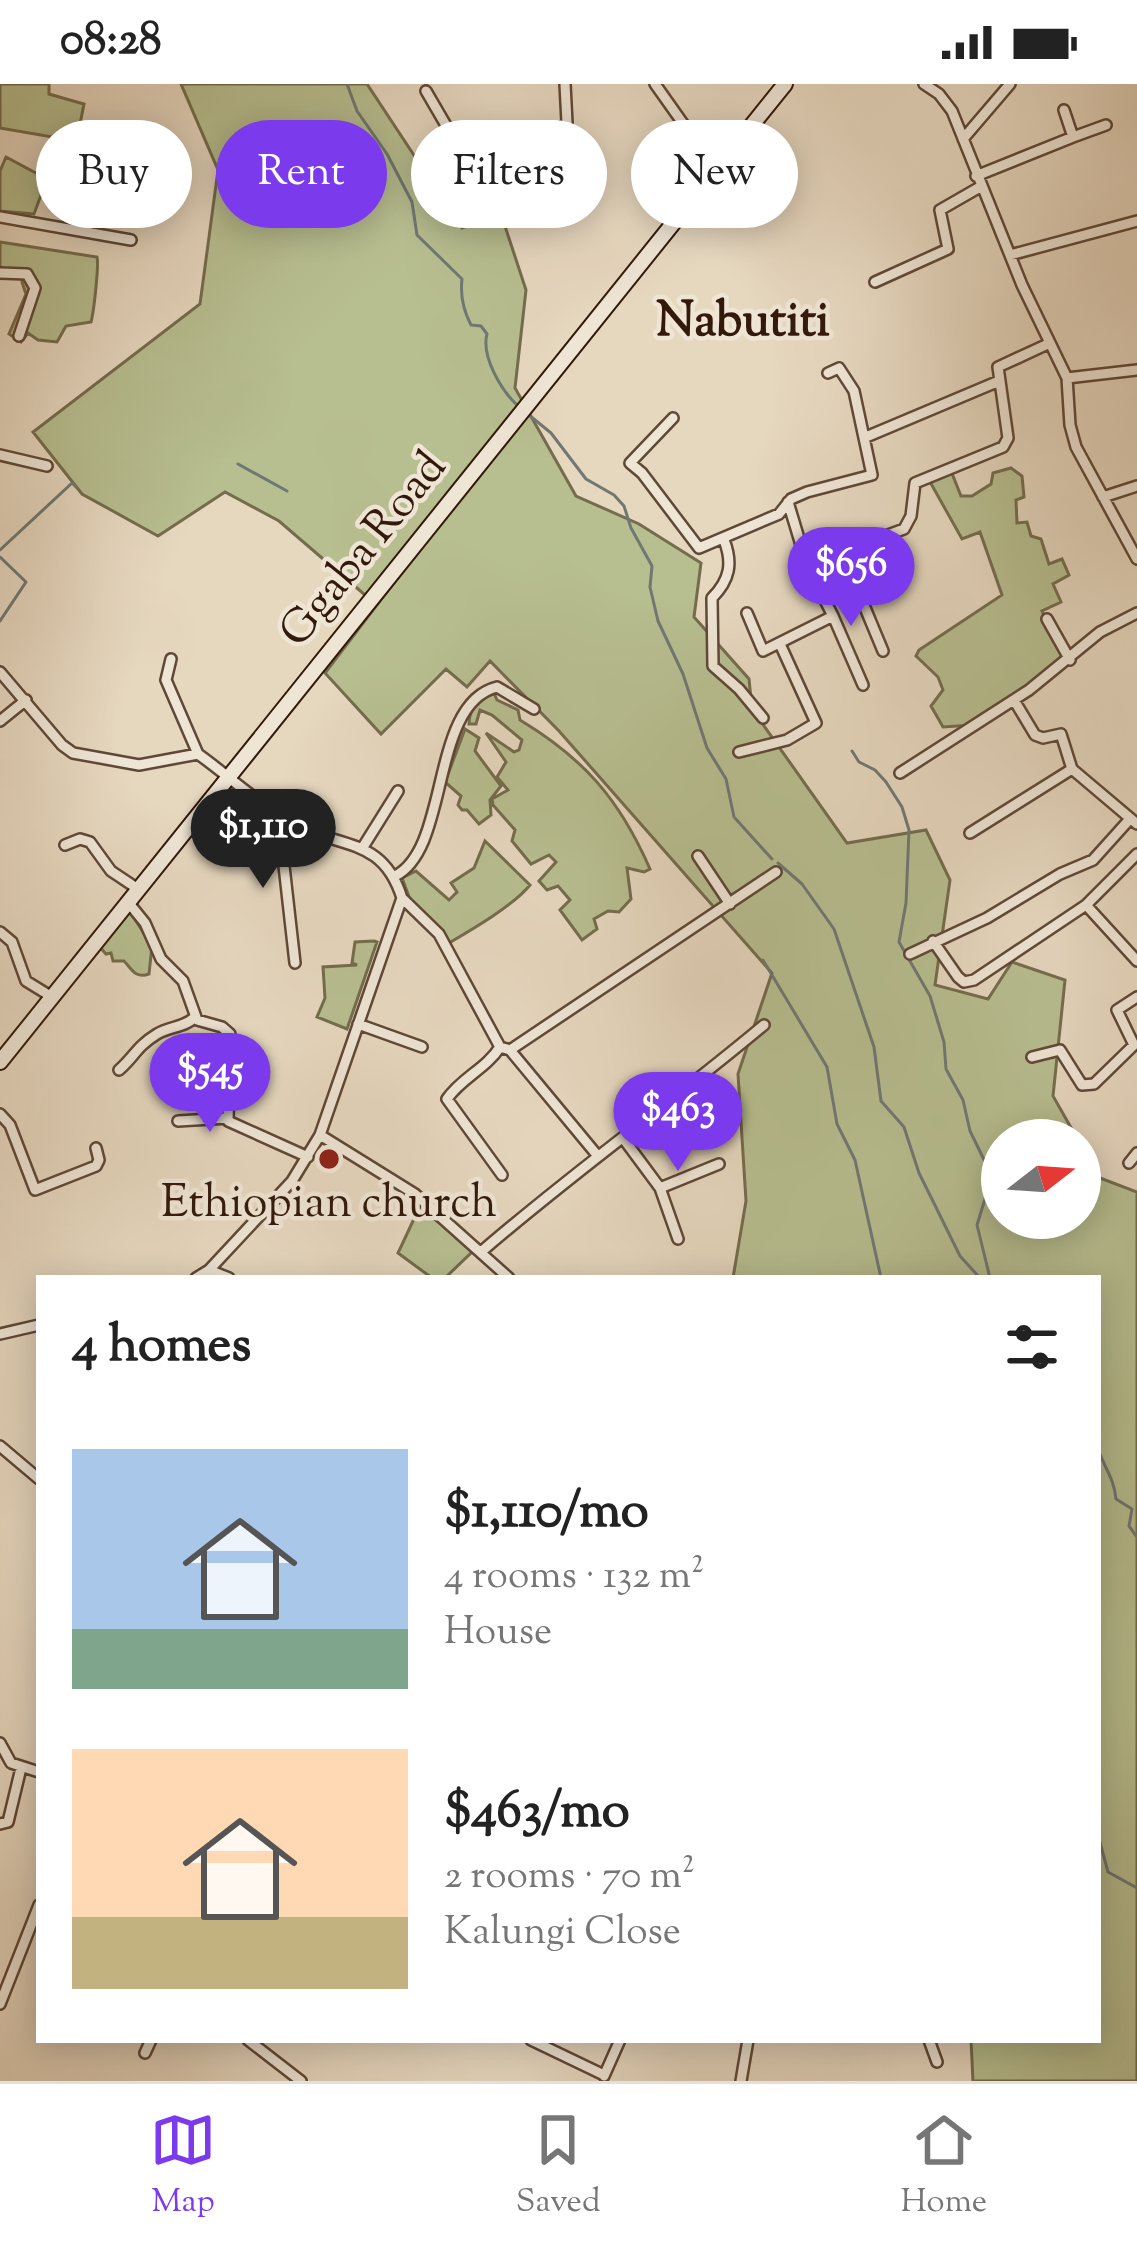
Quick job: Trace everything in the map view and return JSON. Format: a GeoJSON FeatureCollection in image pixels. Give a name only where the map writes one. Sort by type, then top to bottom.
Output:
{"type":"FeatureCollection","features":[{"type":"Feature","properties":{"kind":"main road","name":"Ggaba Road"},"geometry":{"type":"LineString","coordinates":[[756,120],[785,84]]}},
{"type":"Feature","properties":{"kind":"main road","name":"Ggaba Road"},"geometry":{"type":"LineString","coordinates":[[3,1050],[52,997],[230,778],[670,228]]}},
{"type":"Feature","properties":{"kind":"street"},"geometry":{"type":"LineString","coordinates":[[426,92],[465,158],[497,164],[513,159],[567,123],[565,84]]}},
{"type":"Feature","properties":{"kind":"street"},"geometry":{"type":"LineString","coordinates":[[670,84],[658,89],[680,120]]}},
{"type":"Feature","properties":{"kind":"street"},"geometry":{"type":"LineString","coordinates":[[924,84],[946,101],[1067,378],[1072,438],[1137,559]]}},
{"type":"Feature","properties":{"kind":"street"},"geometry":{"type":"LineString","coordinates":[[963,139],[1010,84]]}},
{"type":"Feature","properties":{"kind":"street"},"geometry":{"type":"LineString","coordinates":[[1064,110],[1073,137]]}},
{"type":"Feature","properties":{"kind":"street"},"geometry":{"type":"LineString","coordinates":[[875,282],[948,249],[941,208],[978,182],[1106,125]]}},
{"type":"Feature","properties":{"kind":"street"},"geometry":{"type":"LineString","coordinates":[[0,217],[131,240]]}},
{"type":"Feature","properties":{"kind":"street"},"geometry":{"type":"LineString","coordinates":[[1010,255],[1137,221]]}},
{"type":"Feature","properties":{"kind":"street"},"geometry":{"type":"LineString","coordinates":[[0,273],[22,273],[34,283],[35,298],[19,336]]}},
{"type":"Feature","properties":{"kind":"street"},"geometry":{"type":"LineString","coordinates":[[807,565],[904,529],[911,516],[912,488],[920,479],[1006,444],[997,372],[1001,364],[1050,344]]}},
{"type":"Feature","properties":{"kind":"street"},"geometry":{"type":"LineString","coordinates":[[673,418],[630,463],[642,472],[699,548],[778,514],[788,502],[819,488],[870,477],[866,437],[850,379],[837,367],[828,373]]}},
{"type":"Feature","properties":{"kind":"street"},"geometry":{"type":"LineString","coordinates":[[1067,378],[1137,370]]}},
{"type":"Feature","properties":{"kind":"street"},"geometry":{"type":"LineString","coordinates":[[866,437],[999,381]]}},
{"type":"Feature","properties":{"kind":"street"},"geometry":{"type":"LineString","coordinates":[[0,455],[47,466]]}},
{"type":"Feature","properties":{"kind":"street"},"geometry":{"type":"LineString","coordinates":[[1103,497],[1137,486]]}},
{"type":"Feature","properties":{"kind":"street"},"geometry":{"type":"LineString","coordinates":[[788,502],[807,565],[863,685]]}},
{"type":"Feature","properties":{"kind":"street"},"geometry":{"type":"LineString","coordinates":[[724,540],[731,564],[722,589],[712,598],[712,666],[763,718]]}},
{"type":"Feature","properties":{"kind":"street"},"geometry":{"type":"LineString","coordinates":[[841,550],[883,651]]}},
{"type":"Feature","properties":{"kind":"street"},"geometry":{"type":"LineString","coordinates":[[747,613],[763,652],[833,616]]}},
{"type":"Feature","properties":{"kind":"street"},"geometry":{"type":"LineString","coordinates":[[900,773],[1014,700],[1100,632],[1137,614]]}},
{"type":"Feature","properties":{"kind":"street"},"geometry":{"type":"LineString","coordinates":[[1047,619],[1070,660]]}},
{"type":"Feature","properties":{"kind":"street"},"geometry":{"type":"LineString","coordinates":[[739,752],[787,740],[816,723],[780,644]]}},
{"type":"Feature","properties":{"kind":"street"},"geometry":{"type":"LineString","coordinates":[[171,659],[166,680],[198,754],[286,820],[308,832],[363,847],[384,862],[402,898],[439,934],[505,1048],[597,1155]]}},
{"type":"Feature","properties":{"kind":"street"},"geometry":{"type":"LineString","coordinates":[[0,672],[62,746],[81,756],[139,765],[198,754]]}},
{"type":"Feature","properties":{"kind":"street"},"geometry":{"type":"LineString","coordinates":[[395,876],[407,869],[415,855],[453,734],[475,700],[497,687],[534,709]]}},
{"type":"Feature","properties":{"kind":"street"},"geometry":{"type":"LineString","coordinates":[[0,721],[26,700]]}},
{"type":"Feature","properties":{"kind":"street"},"geometry":{"type":"LineString","coordinates":[[910,954],[1093,860],[1133,822],[1072,769],[1061,734],[1035,735],[1014,700]]}},
{"type":"Feature","properties":{"kind":"street"},"geometry":{"type":"LineString","coordinates":[[970,833],[1072,769]]}},
{"type":"Feature","properties":{"kind":"street"},"geometry":{"type":"LineString","coordinates":[[363,847],[398,791]]}},
{"type":"Feature","properties":{"kind":"street"},"geometry":{"type":"LineString","coordinates":[[286,820],[284,866],[295,963]]}},
{"type":"Feature","properties":{"kind":"street"},"geometry":{"type":"LineString","coordinates":[[65,845],[80,839],[90,842],[111,871],[138,889]]}},
{"type":"Feature","properties":{"kind":"street"},"geometry":{"type":"LineString","coordinates":[[933,941],[958,977],[964,982],[974,980],[1086,905],[1137,854]]}},
{"type":"Feature","properties":{"kind":"street"},"geometry":{"type":"LineString","coordinates":[[698,856],[730,904]]}},
{"type":"Feature","properties":{"kind":"street"},"geometry":{"type":"LineString","coordinates":[[502,1174],[447,1099],[451,1091],[505,1048],[776,872]]}},
{"type":"Feature","properties":{"kind":"street"},"geometry":{"type":"LineString","coordinates":[[200,1275],[292,1181],[320,1135],[402,898]]}},
{"type":"Feature","properties":{"kind":"street"},"geometry":{"type":"LineString","coordinates":[[128,902],[145,923],[161,959],[183,981],[199,1020]]}},
{"type":"Feature","properties":{"kind":"street"},"geometry":{"type":"LineString","coordinates":[[1086,905],[1137,961]]}},
{"type":"Feature","properties":{"kind":"street"},"geometry":{"type":"LineString","coordinates":[[0,932],[12,942],[26,981],[52,997]]}},
{"type":"Feature","properties":{"kind":"street"},"geometry":{"type":"LineString","coordinates":[[1032,1057],[1060,1050],[1082,1085],[1094,1084],[1134,1046],[1117,1010],[1137,997]]}},
{"type":"Feature","properties":{"kind":"street"},"geometry":{"type":"LineString","coordinates":[[119,1070],[136,1048],[160,1032],[199,1020],[222,1027],[230,1034],[230,1124],[308,1157]]}},
{"type":"Feature","properties":{"kind":"street"},"geometry":{"type":"LineString","coordinates":[[358,1024],[422,1047]]}},
{"type":"Feature","properties":{"kind":"street"},"geometry":{"type":"LineString","coordinates":[[481,1252],[764,1025]]}},
{"type":"Feature","properties":{"kind":"street"},"geometry":{"type":"LineString","coordinates":[[0,1114],[10,1125],[35,1190],[96,1166],[95,1148]]}},
{"type":"Feature","properties":{"kind":"street"},"geometry":{"type":"LineString","coordinates":[[178,1121],[228,1118]]}},
{"type":"Feature","properties":{"kind":"street"},"geometry":{"type":"LineString","coordinates":[[320,1135],[394,1178],[506,1275]]}},
{"type":"Feature","properties":{"kind":"street"},"geometry":{"type":"LineString","coordinates":[[623,1138],[660,1188],[678,1239]]}},
{"type":"Feature","properties":{"kind":"street"},"geometry":{"type":"LineString","coordinates":[[1129,1163],[1137,1153]]}},
{"type":"Feature","properties":{"kind":"street"},"geometry":{"type":"LineString","coordinates":[[660,1188],[719,1163]]}},
{"type":"Feature","properties":{"kind":"street"},"geometry":{"type":"LineString","coordinates":[[208,1270],[221,1275]]}},
{"type":"Feature","properties":{"kind":"street"},"geometry":{"type":"LineString","coordinates":[[0,1334],[36,1326]]}},
{"type":"Feature","properties":{"kind":"street"},"geometry":{"type":"LineString","coordinates":[[0,1446],[36,1477]]}},
{"type":"Feature","properties":{"kind":"street"},"geometry":{"type":"LineString","coordinates":[[0,1743],[6,1758],[36,1771]]}},
{"type":"Feature","properties":{"kind":"street"},"geometry":{"type":"LineString","coordinates":[[0,1824],[8,1822],[21,1768]]}},
{"type":"Feature","properties":{"kind":"street"},"geometry":{"type":"LineString","coordinates":[[0,2004],[36,1913]]}},
{"type":"Feature","properties":{"kind":"street"},"geometry":{"type":"LineString","coordinates":[[0,1969],[13,1973]]}},
{"type":"Feature","properties":{"kind":"street"},"geometry":{"type":"LineString","coordinates":[[145,2053],[150,2043]]}},
{"type":"Feature","properties":{"kind":"street"},"geometry":{"type":"LineString","coordinates":[[252,2043],[301,2081]]}},
{"type":"Feature","properties":{"kind":"street"},"geometry":{"type":"LineString","coordinates":[[537,2043],[603,2078],[619,2043]]}},
{"type":"Feature","properties":{"kind":"street"},"geometry":{"type":"LineString","coordinates":[[741,2081],[747,2043]]}},
{"type":"Feature","properties":{"kind":"street"},"geometry":{"type":"LineString","coordinates":[[930,2043],[938,2062]]}},
{"type":"Feature","properties":{"kind":"green space"},"geometry":{"type":"Polygon","coordinates":[[[0,84],[49,84],[49,94],[84,104],[81,120],[36,120],[36,134],[0,128],[0,84]]]}},
{"type":"Feature","properties":{"kind":"green space"},"geometry":{"type":"Polygon","coordinates":[[[181,84],[367,84],[411,151],[411,228],[506,228],[526,290],[515,388],[576,496],[639,524],[701,563],[694,617],[749,679],[752,709],[847,843],[926,830],[950,880],[935,985],[988,999],[1012,962],[1065,980],[1053,1096],[1066,1119],[981,1119],[981,1239],[1101,1239],[1101,1178],[1137,1192],[1137,2081],[973,2081],[971,2043],[1101,2043],[1101,1275],[734,1275],[746,1201],[738,1074],[772,973],[559,731],[490,661],[467,687],[446,669],[381,734],[325,673],[418,551],[365,595],[279,521],[225,492],[158,536],[82,494],[33,432],[200,304],[216,185],[216,228],[387,228],[387,120],[216,120],[216,165],[181,84]]]}},
{"type":"Feature","properties":{"kind":"green space"},"geometry":{"type":"Polygon","coordinates":[[[6,157],[36,173],[34,214],[0,211],[0,171],[6,157]]]}},
{"type":"Feature","properties":{"kind":"green space"},"geometry":{"type":"Polygon","coordinates":[[[0,242],[97,257],[91,322],[66,326],[57,342],[38,340],[28,333],[21,342],[9,334],[26,294],[22,282],[26,270],[0,270],[0,242]]]}},
{"type":"Feature","properties":{"kind":"green space"},"geometry":{"type":"Polygon","coordinates":[[[1011,468],[1022,476],[1024,497],[1016,500],[1017,523],[1027,522],[1031,536],[1041,539],[1049,564],[1062,559],[1069,575],[1053,584],[1061,602],[1042,611],[1066,660],[973,725],[943,727],[931,706],[943,690],[938,677],[916,656],[1002,595],[980,532],[962,539],[929,480],[951,471],[961,496],[972,496],[991,484],[993,473],[1011,468]]]}},
{"type":"Feature","properties":{"kind":"green space"},"geometry":{"type":"Polygon","coordinates":[[[494,693],[597,782],[625,821],[650,869],[627,868],[631,899],[619,912],[608,911],[594,919],[597,929],[582,940],[560,910],[570,900],[558,886],[547,890],[539,881],[556,862],[549,855],[531,864],[512,841],[515,830],[493,805],[492,799],[508,790],[497,777],[506,762],[486,733],[514,752],[522,740],[480,710],[476,724],[469,724],[476,704],[494,693]]]}},
{"type":"Feature","properties":{"kind":"green space"},"geometry":{"type":"Polygon","coordinates":[[[465,729],[479,738],[475,751],[501,786],[490,800],[491,815],[479,824],[462,810],[458,805],[461,796],[445,782],[465,729]]]}},
{"type":"Feature","properties":{"kind":"green space"},"geometry":{"type":"Polygon","coordinates":[[[485,841],[530,885],[449,943],[411,902],[402,878],[416,871],[449,900],[457,892],[451,883],[474,868],[485,841]]]}},
{"type":"Feature","properties":{"kind":"green space"},"geometry":{"type":"Polygon","coordinates":[[[127,907],[152,946],[149,974],[137,974],[124,961],[113,961],[111,953],[97,944],[127,907]]]}},
{"type":"Feature","properties":{"kind":"green space"},"geometry":{"type":"Polygon","coordinates":[[[374,941],[347,1029],[317,1017],[325,998],[323,967],[357,965],[352,963],[355,942],[374,941]]]}},
{"type":"Feature","properties":{"kind":"green space"},"geometry":{"type":"Polygon","coordinates":[[[420,1206],[473,1251],[448,1275],[428,1275],[398,1253],[420,1206]]]}},
{"type":"Feature","properties":{"kind":"waterway"},"geometry":{"type":"LineString","coordinates":[[347,84],[357,111],[412,202],[417,235],[462,279],[468,319],[487,334],[494,372],[517,405]]}},
{"type":"Feature","properties":{"kind":"waterway"},"geometry":{"type":"LineString","coordinates":[[529,415],[551,433],[586,479],[624,506],[652,566],[650,587],[658,621],[683,674],[707,748],[726,779],[734,817],[772,859]]}},
{"type":"Feature","properties":{"kind":"waterway"},"geometry":{"type":"LineString","coordinates":[[238,464],[287,491]]}},
{"type":"Feature","properties":{"kind":"waterway"},"geometry":{"type":"LineString","coordinates":[[0,550],[72,483],[76,487]]}},
{"type":"Feature","properties":{"kind":"waterway"},"geometry":{"type":"LineString","coordinates":[[0,557],[26,582],[0,621]]}},
{"type":"Feature","properties":{"kind":"waterway"},"geometry":{"type":"LineString","coordinates":[[852,751],[886,782],[902,807],[909,830],[899,942],[930,996],[944,1042],[946,1069],[992,1176],[977,1225],[989,1275]]}},
{"type":"Feature","properties":{"kind":"waterway"},"geometry":{"type":"LineString","coordinates":[[778,863],[802,884],[834,929],[874,1047],[881,1101],[904,1127],[919,1173],[960,1256],[977,1275]]}},
{"type":"Feature","properties":{"kind":"waterway"},"geometry":{"type":"LineString","coordinates":[[763,960],[827,1067],[837,1124],[855,1160],[880,1275]]}},
{"type":"Feature","properties":{"kind":"waterway"},"geometry":{"type":"LineString","coordinates":[[1101,1456],[1116,1499],[1132,1509],[1129,1526],[1137,1537]]}},
{"type":"Feature","properties":{"kind":"waterway"},"geometry":{"type":"LineString","coordinates":[[1101,1846],[1108,1872],[1137,1888]]}},
{"type":"Feature","properties":{"kind":"place","name":"Ethiopian church"},"geometry":{"type":"Point","coordinates":[329,1159]}},
{"type":"Feature","properties":{"kind":"district","name":"Nabutiti"},"geometry":{"type":"Point","coordinates":[743,323]}}]}
